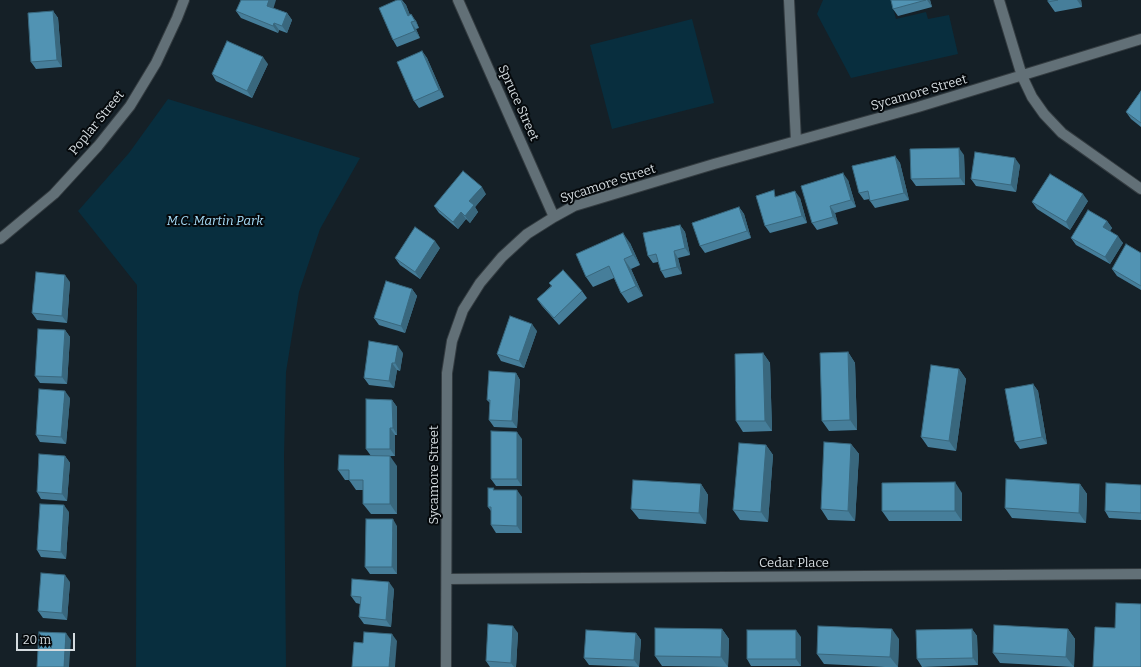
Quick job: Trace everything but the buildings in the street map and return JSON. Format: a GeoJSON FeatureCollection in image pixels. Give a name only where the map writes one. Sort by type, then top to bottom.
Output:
{"type":"FeatureCollection","features":[{"type":"Feature","properties":{"kind":"street","name":"Poplar Street"},"geometry":{"type":"LineString","coordinates":[[0,239],[54,194],[98,146],[130,106],[156,63],[178,18],[184,0]]}},
{"type":"Feature","properties":{"kind":"street","name":"Spruce Street"},"geometry":{"type":"LineString","coordinates":[[458,0],[554,217]]}},
{"type":"Feature","properties":{"kind":"street"},"geometry":{"type":"LineString","coordinates":[[789,0],[796,142]]}},
{"type":"Feature","properties":{"kind":"street"},"geometry":{"type":"LineString","coordinates":[[999,0],[1022,76],[1032,97],[1044,114],[1062,133],[1141,189]]}},
{"type":"Feature","properties":{"kind":"street","name":"Sycamore Street"},"geometry":{"type":"LineString","coordinates":[[446,667],[447,373],[452,341],[463,310],[480,283],[502,257],[522,239],[554,217],[574,206],[714,164],[918,108],[1141,39]]}},
{"type":"Feature","properties":{"kind":"street","name":"Cedar Place"},"geometry":{"type":"LineString","coordinates":[[447,579],[1141,574]]}},
{"type":"Feature","properties":{"kind":"green space"},"geometry":{"type":"Polygon","coordinates":[[[823,0],[891,0],[896,19],[926,12],[928,19],[949,15],[958,54],[851,78],[817,14],[823,0]]]}},
{"type":"Feature","properties":{"kind":"green space"},"geometry":{"type":"Polygon","coordinates":[[[692,19],[714,103],[612,129],[590,45],[692,19]]]}},
{"type":"Feature","properties":{"kind":"green space","name":"M.C. Martin Park"},"geometry":{"type":"Polygon","coordinates":[[[168,99],[360,158],[320,229],[299,292],[286,372],[284,456],[286,667],[136,667],[137,285],[78,211],[129,153],[168,99]]]}}]}
